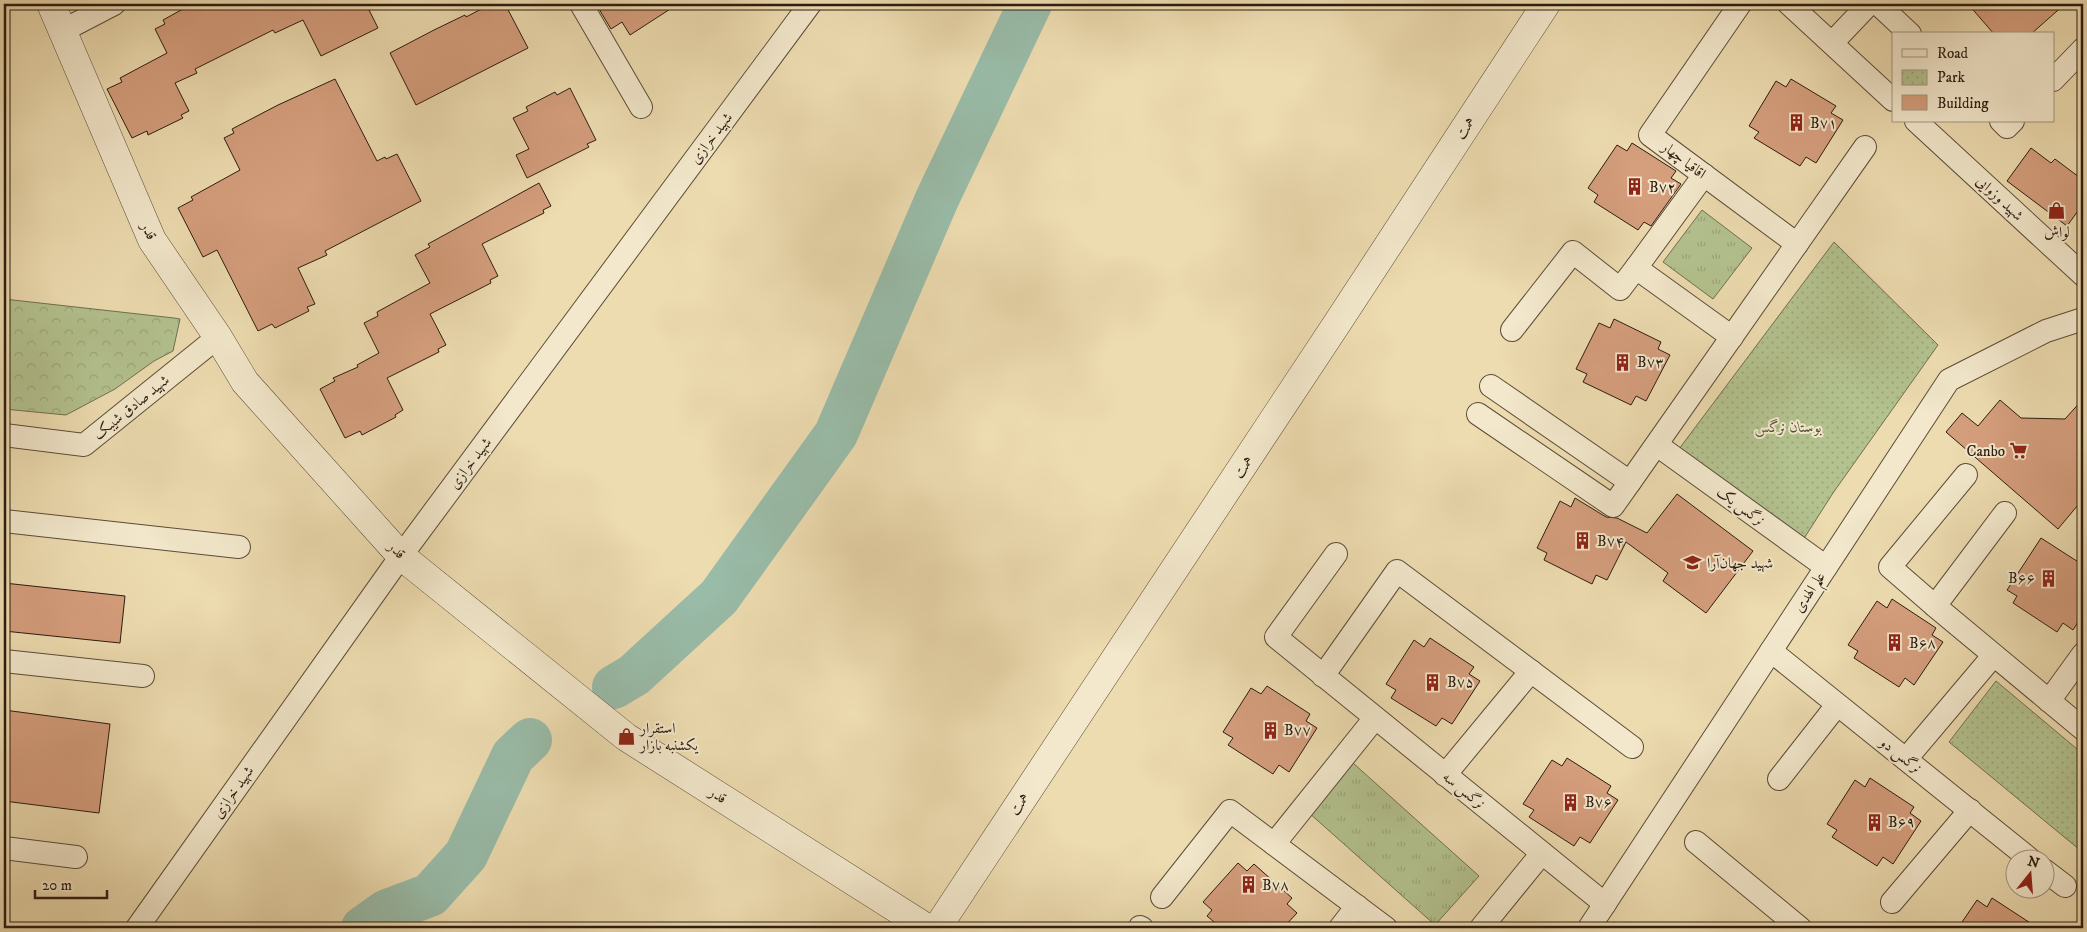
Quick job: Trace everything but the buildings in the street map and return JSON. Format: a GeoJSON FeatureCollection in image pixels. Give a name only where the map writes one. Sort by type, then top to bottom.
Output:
{"type":"FeatureCollection","features":[{"type":"Feature","properties":{"kind":"street","name":"قدر"},"geometry":{"type":"LineString","coordinates":[[51,4],[152,240],[218,337],[245,382],[401,556],[626,737],[927,928]]}},
{"type":"Feature","properties":{"kind":"street"},"geometry":{"type":"LineString","coordinates":[[62,31],[114,4]]}},
{"type":"Feature","properties":{"kind":"street"},"geometry":{"type":"LineString","coordinates":[[581,4],[641,107]]}},
{"type":"Feature","properties":{"kind":"street","name":"شهید خرازی"},"geometry":{"type":"LineString","coordinates":[[137,928],[401,556],[810,4]]}},
{"type":"Feature","properties":{"kind":"street","name":"همت"},"geometry":{"type":"LineString","coordinates":[[937,928],[1546,4]]}},
{"type":"Feature","properties":{"kind":"street","name":"اقاقیا چهار"},"geometry":{"type":"LineString","coordinates":[[1740,4],[1650,135],[1797,244]]}},
{"type":"Feature","properties":{"kind":"street"},"geometry":{"type":"LineString","coordinates":[[1789,4],[1892,99]]}},
{"type":"Feature","properties":{"kind":"street"},"geometry":{"type":"LineString","coordinates":[[1832,43],[1869,4]]}},
{"type":"Feature","properties":{"kind":"street"},"geometry":{"type":"LineString","coordinates":[[1878,4],[1908,32]]}},
{"type":"Feature","properties":{"kind":"street"},"geometry":{"type":"LineString","coordinates":[[2054,79],[2083,49]]}},
{"type":"Feature","properties":{"kind":"street","name":"شهید وزوایی"},"geometry":{"type":"LineString","coordinates":[[1917,122],[2083,275]]}},
{"type":"Feature","properties":{"kind":"street"},"geometry":{"type":"LineString","coordinates":[[2002,122],[2007,127],[2012,122]]}},
{"type":"Feature","properties":{"kind":"street"},"geometry":{"type":"LineString","coordinates":[[1478,414],[1613,506],[1865,147]]}},
{"type":"Feature","properties":{"kind":"street"},"geometry":{"type":"LineString","coordinates":[[1512,330],[1573,252],[1620,288],[1704,175]]}},
{"type":"Feature","properties":{"kind":"street"},"geometry":{"type":"LineString","coordinates":[[1636,268],[1732,337]]}},
{"type":"Feature","properties":{"kind":"street","name":"علم الهدی"},"geometry":{"type":"LineString","coordinates":[[1589,928],[1949,380],[2046,331],[2083,319]]}},
{"type":"Feature","properties":{"kind":"street","name":"شهید صادق شیبک"},"geometry":{"type":"LineString","coordinates":[[4,435],[84,444],[218,337]]}},
{"type":"Feature","properties":{"kind":"street"},"geometry":{"type":"LineString","coordinates":[[1491,386],[1630,482]]}},
{"type":"Feature","properties":{"kind":"street","name":"نرگس یک"},"geometry":{"type":"LineString","coordinates":[[1657,445],[1826,567]]}},
{"type":"Feature","properties":{"kind":"street"},"geometry":{"type":"LineString","coordinates":[[1966,475],[1890,567],[1993,656],[2083,729]]}},
{"type":"Feature","properties":{"kind":"street"},"geometry":{"type":"LineString","coordinates":[[1935,606],[2006,513]]}},
{"type":"Feature","properties":{"kind":"street"},"geometry":{"type":"LineString","coordinates":[[4,521],[239,548]]}},
{"type":"Feature","properties":{"kind":"street","name":"نرگس سه"},"geometry":{"type":"LineString","coordinates":[[1336,554],[1276,637],[1605,904]]}},
{"type":"Feature","properties":{"kind":"street"},"geometry":{"type":"LineString","coordinates":[[1323,676],[1397,571],[1632,747]]}},
{"type":"Feature","properties":{"kind":"street","name":"نرگس دو"},"geometry":{"type":"LineString","coordinates":[[1771,651],[2019,850]]}},
{"type":"Feature","properties":{"kind":"street"},"geometry":{"type":"LineString","coordinates":[[2049,701],[2083,654]]}},
{"type":"Feature","properties":{"kind":"street"},"geometry":{"type":"LineString","coordinates":[[1906,759],[1993,656]]}},
{"type":"Feature","properties":{"kind":"street"},"geometry":{"type":"LineString","coordinates":[[4,661],[143,676]]}},
{"type":"Feature","properties":{"kind":"street"},"geometry":{"type":"LineString","coordinates":[[1445,775],[1531,671]]}},
{"type":"Feature","properties":{"kind":"street"},"geometry":{"type":"LineString","coordinates":[[1779,779],[1837,705]]}},
{"type":"Feature","properties":{"kind":"street"},"geometry":{"type":"LineString","coordinates":[[1274,844],[1375,718]]}},
{"type":"Feature","properties":{"kind":"street"},"geometry":{"type":"LineString","coordinates":[[1892,902],[1970,810]]}},
{"type":"Feature","properties":{"kind":"street"},"geometry":{"type":"LineString","coordinates":[[1162,897],[1230,811],[1386,928]]}},
{"type":"Feature","properties":{"kind":"street"},"geometry":{"type":"LineString","coordinates":[[1696,842],[1800,928]]}},
{"type":"Feature","properties":{"kind":"street"},"geometry":{"type":"LineString","coordinates":[[4,848],[76,857]]}},
{"type":"Feature","properties":{"kind":"street"},"geometry":{"type":"LineString","coordinates":[[1480,928],[1542,853]]}},
{"type":"Feature","properties":{"kind":"street"},"geometry":{"type":"LineString","coordinates":[[2054,878],[2065,886]]}},
{"type":"Feature","properties":{"kind":"street"},"geometry":{"type":"LineString","coordinates":[[1340,928],[1357,906]]}},
{"type":"Feature","properties":{"kind":"green space"},"geometry":{"type":"Polygon","coordinates":[[[1702,210],[1752,248],[1713,299],[1663,262],[1702,210]]]}},
{"type":"Feature","properties":{"kind":"green space","name":"بوستان نرگس"},"geometry":{"type":"Polygon","coordinates":[[[1834,242],[1938,345],[1833,493],[1803,540],[1679,449],[1834,242]]]}},
{"type":"Feature","properties":{"kind":"green space"},"geometry":{"type":"Polygon","coordinates":[[[4,299],[180,319],[173,351],[154,361],[115,389],[66,415],[4,409],[4,299]]]}},
{"type":"Feature","properties":{"kind":"green space"},"geometry":{"type":"Polygon","coordinates":[[[1996,681],[2083,754],[2083,846],[2080,850],[1949,742],[1996,681]]]}},
{"type":"Feature","properties":{"kind":"green space"},"geometry":{"type":"Polygon","coordinates":[[[1353,763],[1479,876],[1435,925],[1308,812],[1353,763]]]}},
{"type":"Feature","properties":{"kind":"waterway"},"geometry":{"type":"LineString","coordinates":[[614,687],[634,675],[719,597],[836,434],[937,199],[1030,4]]}},
{"type":"Feature","properties":{"kind":"waterway"},"geometry":{"type":"LineString","coordinates":[[363,928],[387,911],[430,895],[466,855],[513,756],[530,740]]}},
{"type":"Feature","properties":{"kind":"place","name":"B۷۱"},"geometry":{"type":"Point","coordinates":[1796,123]}},
{"type":"Feature","properties":{"kind":"place","name":"B۷۲"},"geometry":{"type":"Point","coordinates":[1635,187]}},
{"type":"Feature","properties":{"kind":"place","name":"لواش"},"geometry":{"type":"Point","coordinates":[2057,211]}},
{"type":"Feature","properties":{"kind":"place","name":"B۷۳"},"geometry":{"type":"Point","coordinates":[1623,362]}},
{"type":"Feature","properties":{"kind":"place","name":"Canbo"},"geometry":{"type":"Point","coordinates":[2019,451]}},
{"type":"Feature","properties":{"kind":"place","name":"B۷۴"},"geometry":{"type":"Point","coordinates":[1583,541]}},
{"type":"Feature","properties":{"kind":"place","name":"شهید جهان‌آرا"},"geometry":{"type":"Point","coordinates":[1693,563]}},
{"type":"Feature","properties":{"kind":"place","name":"B۶۶"},"geometry":{"type":"Point","coordinates":[2049,578]}},
{"type":"Feature","properties":{"kind":"place","name":"B۶۸"},"geometry":{"type":"Point","coordinates":[1895,643]}},
{"type":"Feature","properties":{"kind":"place","name":"B۷۵"},"geometry":{"type":"Point","coordinates":[1433,682]}},
{"type":"Feature","properties":{"kind":"place","name":"B۷۷"},"geometry":{"type":"Point","coordinates":[1270,730]}},
{"type":"Feature","properties":{"kind":"place","name":"استقرار یکشنبه بازار"},"geometry":{"type":"Point","coordinates":[626,737]}},
{"type":"Feature","properties":{"kind":"place","name":"B۷۶"},"geometry":{"type":"Point","coordinates":[1571,802]}},
{"type":"Feature","properties":{"kind":"place","name":"B۶۹"},"geometry":{"type":"Point","coordinates":[1874,822]}},
{"type":"Feature","properties":{"kind":"place","name":"B۷۸"},"geometry":{"type":"Point","coordinates":[1248,885]}}]}
